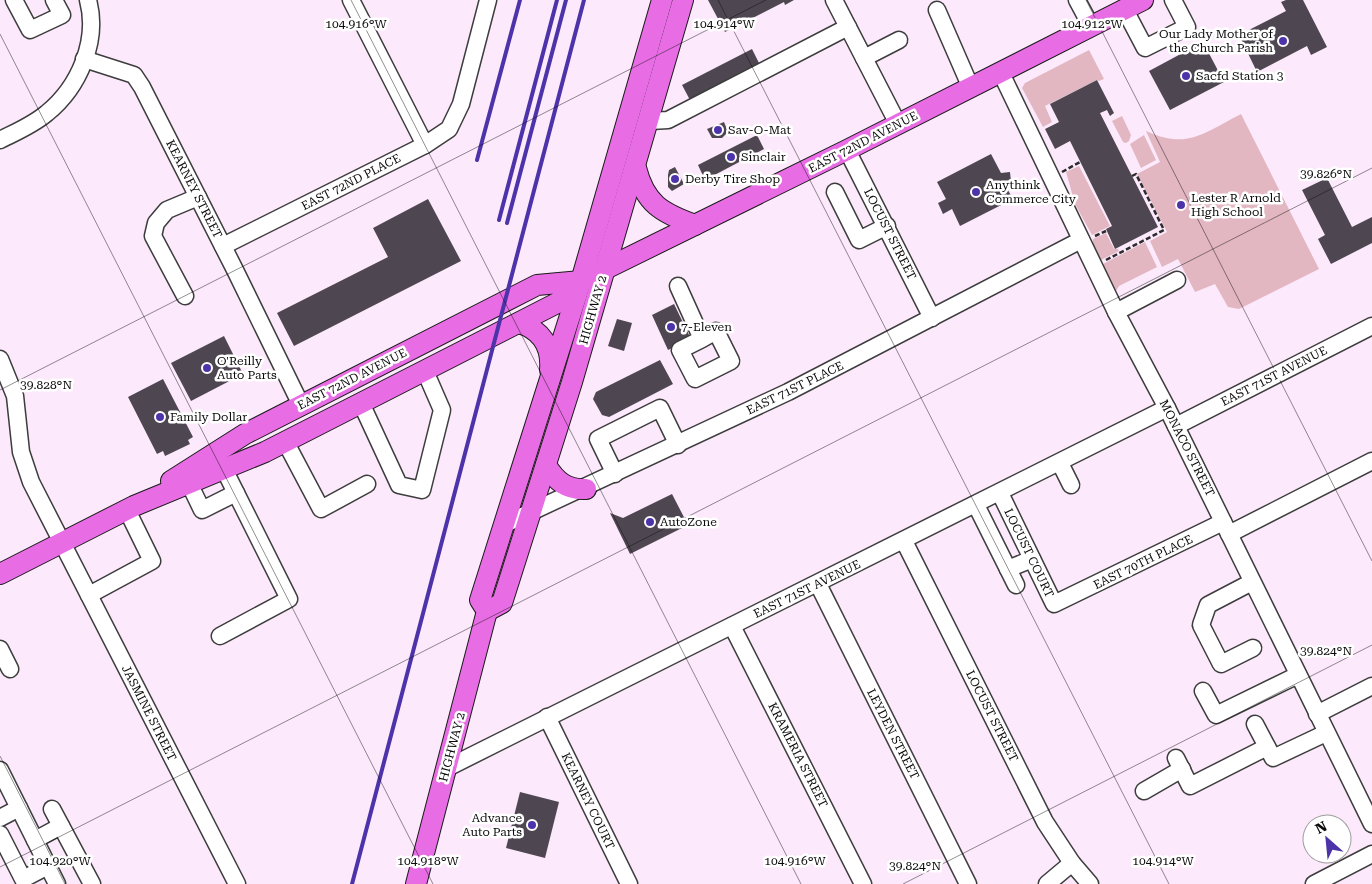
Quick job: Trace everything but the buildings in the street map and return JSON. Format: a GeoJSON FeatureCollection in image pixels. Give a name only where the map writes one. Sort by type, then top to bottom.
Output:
{"type":"FeatureCollection","features":[{"type":"Feature","properties":{"kind":"main road","name":"HIGHWAY 2"},"geometry":{"type":"LineString","coordinates":[[416,884],[487,611],[480,600],[581,281],[662,0]]}},
{"type":"Feature","properties":{"kind":"main road","name":"HIGHWAY 2"},"geometry":{"type":"LineString","coordinates":[[487,611],[502,603],[636,168],[683,0]]}},
{"type":"Feature","properties":{"kind":"main road","name":"EAST 72ND AVENUE"},"geometry":{"type":"LineString","coordinates":[[0,574],[130,508],[285,441],[361,403],[557,303],[581,281],[1001,73],[1143,0]]}},
{"type":"Feature","properties":{"kind":"main road"},"geometry":{"type":"LineString","coordinates":[[636,168],[640,185],[656,206],[674,217],[695,225]]}},
{"type":"Feature","properties":{"kind":"main road","name":"EAST 72ND AVENUE"},"geometry":{"type":"LineString","coordinates":[[130,508],[224,446],[537,285],[581,281]]}},
{"type":"Feature","properties":{"kind":"main road"},"geometry":{"type":"LineString","coordinates":[[519,323],[536,331],[546,344],[551,360],[549,382]]}},
{"type":"Feature","properties":{"kind":"main road"},"geometry":{"type":"LineString","coordinates":[[546,465],[558,481],[571,489],[586,489]]}},
{"type":"Feature","properties":{"kind":"street"},"geometry":{"type":"LineString","coordinates":[[14,0],[30,30],[62,15],[54,0]]}},
{"type":"Feature","properties":{"kind":"street"},"geometry":{"type":"LineString","coordinates":[[0,140],[47,113],[75,81],[91,36],[92,16],[88,0]]}},
{"type":"Feature","properties":{"kind":"street"},"geometry":{"type":"LineString","coordinates":[[351,0],[425,145]]}},
{"type":"Feature","properties":{"kind":"street","name":"EAST 72ND PLACE"},"geometry":{"type":"LineString","coordinates":[[223,246],[425,145],[449,129],[463,99],[488,0]]}},
{"type":"Feature","properties":{"kind":"street"},"geometry":{"type":"LineString","coordinates":[[834,0],[898,124]]}},
{"type":"Feature","properties":{"kind":"street"},"geometry":{"type":"LineString","coordinates":[[1077,0],[1091,26]]}},
{"type":"Feature","properties":{"kind":"street"},"geometry":{"type":"LineString","coordinates":[[1125,10],[1145,48],[1186,27],[1173,0]]}},
{"type":"Feature","properties":{"kind":"street"},"geometry":{"type":"LineString","coordinates":[[937,10],[971,88]]}},
{"type":"Feature","properties":{"kind":"street"},"geometry":{"type":"LineString","coordinates":[[650,120],[668,120],[848,27]]}},
{"type":"Feature","properties":{"kind":"street"},"geometry":{"type":"LineString","coordinates":[[864,58],[899,40]]}},
{"type":"Feature","properties":{"kind":"street","name":"KEARNEY STREET"},"geometry":{"type":"LineString","coordinates":[[84,59],[134,75],[142,87],[301,405]]}},
{"type":"Feature","properties":{"kind":"street","name":"MONACO STREET"},"geometry":{"type":"LineString","coordinates":[[1001,73],[1116,312],[1167,408],[1372,824]]}},
{"type":"Feature","properties":{"kind":"street","name":"LOCUST STREET"},"geometry":{"type":"LineString","coordinates":[[847,150],[932,318]]}},
{"type":"Feature","properties":{"kind":"street"},"geometry":{"type":"LineString","coordinates":[[835,192],[859,240],[887,226]]}},
{"type":"Feature","properties":{"kind":"street"},"geometry":{"type":"LineString","coordinates":[[184,296],[153,236],[156,222],[167,210],[198,196]]}},
{"type":"Feature","properties":{"kind":"street","name":"EAST 71ST PLACE"},"geometry":{"type":"LineString","coordinates":[[503,525],[586,489],[658,452],[788,392],[1081,240]]}},
{"type":"Feature","properties":{"kind":"street"},"geometry":{"type":"LineString","coordinates":[[1116,312],[1177,280]]}},
{"type":"Feature","properties":{"kind":"street"},"geometry":{"type":"LineString","coordinates":[[678,286],[702,339]]}},
{"type":"Feature","properties":{"kind":"street","name":"EAST 71ST AVENUE"},"geometry":{"type":"LineString","coordinates":[[1176,426],[1372,326]]}},
{"type":"Feature","properties":{"kind":"street","name":"JASMINE STREET"},"geometry":{"type":"LineString","coordinates":[[0,359],[15,396],[21,452],[31,482],[237,884]]}},
{"type":"Feature","properties":{"kind":"street"},"geometry":{"type":"LineString","coordinates":[[361,403],[399,485],[422,490],[442,410],[425,370]]}},
{"type":"Feature","properties":{"kind":"street"},"geometry":{"type":"LineString","coordinates":[[615,474],[598,439],[660,408],[683,442]]}},
{"type":"Feature","properties":{"kind":"street","name":"EAST 71ST AVENUE"},"geometry":{"type":"LineString","coordinates":[[447,768],[1167,408]]}},
{"type":"Feature","properties":{"kind":"street"},"geometry":{"type":"LineString","coordinates":[[285,441],[321,509],[367,484]]}},
{"type":"Feature","properties":{"kind":"street","name":"EAST 70TH PLACE"},"geometry":{"type":"LineString","coordinates":[[1063,601],[1372,461]]}},
{"type":"Feature","properties":{"kind":"street"},"geometry":{"type":"LineString","coordinates":[[1060,463],[1071,485]]}},
{"type":"Feature","properties":{"kind":"street"},"geometry":{"type":"LineString","coordinates":[[220,636],[289,600],[224,468]]}},
{"type":"Feature","properties":{"kind":"street"},"geometry":{"type":"LineString","coordinates":[[189,483],[202,510],[236,493]]}},
{"type":"Feature","properties":{"kind":"street","name":"LOCUST COURT"},"geometry":{"type":"LineString","coordinates":[[1000,493],[1054,604],[1063,601]]}},
{"type":"Feature","properties":{"kind":"street"},"geometry":{"type":"LineString","coordinates":[[976,505],[1016,585]]}},
{"type":"Feature","properties":{"kind":"street"},"geometry":{"type":"LineString","coordinates":[[89,595],[152,561],[130,508]]}},
{"type":"Feature","properties":{"kind":"street","name":"LOCUST STREET"},"geometry":{"type":"LineString","coordinates":[[904,541],[1045,822],[1072,863],[1090,884]]}},
{"type":"Feature","properties":{"kind":"street"},"geometry":{"type":"LineString","coordinates":[[1008,569],[1032,559]]}},
{"type":"Feature","properties":{"kind":"street"},"geometry":{"type":"LineString","coordinates":[[1252,582],[1208,606],[1201,625],[1221,664],[1252,648]]}},
{"type":"Feature","properties":{"kind":"street","name":"LEYDEN STREET"},"geometry":{"type":"LineString","coordinates":[[818,584],[968,884]]}},
{"type":"Feature","properties":{"kind":"street","name":"KRAMERIA STREET"},"geometry":{"type":"LineString","coordinates":[[732,626],[863,884]]}},
{"type":"Feature","properties":{"kind":"street"},"geometry":{"type":"LineString","coordinates":[[0,649],[10,669]]}},
{"type":"Feature","properties":{"kind":"street"},"geometry":{"type":"LineString","coordinates":[[1203,691],[1216,715],[1298,674]]}},
{"type":"Feature","properties":{"kind":"street"},"geometry":{"type":"LineString","coordinates":[[1317,714],[1372,686]]}},
{"type":"Feature","properties":{"kind":"street","name":"KEARNEY COURT"},"geometry":{"type":"LineString","coordinates":[[547,717],[629,884]]}},
{"type":"Feature","properties":{"kind":"street"},"geometry":{"type":"LineString","coordinates":[[1254,724],[1273,758],[1326,733]]}},
{"type":"Feature","properties":{"kind":"street"},"geometry":{"type":"LineString","coordinates":[[1144,791],[1179,764],[1190,786],[1267,747]]}},
{"type":"Feature","properties":{"kind":"street"},"geometry":{"type":"LineString","coordinates":[[0,770],[58,884]]}},
{"type":"Feature","properties":{"kind":"street"},"geometry":{"type":"LineString","coordinates":[[0,818],[19,808]]}},
{"type":"Feature","properties":{"kind":"street"},"geometry":{"type":"LineString","coordinates":[[52,809],[92,884]]}},
{"type":"Feature","properties":{"kind":"street"},"geometry":{"type":"LineString","coordinates":[[35,840],[61,826]]}},
{"type":"Feature","properties":{"kind":"street"},"geometry":{"type":"LineString","coordinates":[[0,834],[24,882],[48,866]]}},
{"type":"Feature","properties":{"kind":"street"},"geometry":{"type":"LineString","coordinates":[[1314,884],[1372,854]]}},
{"type":"Feature","properties":{"kind":"street"},"geometry":{"type":"LineString","coordinates":[[1047,884],[1072,863]]}},
{"type":"Feature","properties":{"kind":"path"},"geometry":{"type":"LineString","coordinates":[[1052,177],[1080,162]]}},
{"type":"Feature","properties":{"kind":"path"},"geometry":{"type":"LineString","coordinates":[[1094,266],[1164,230],[1136,174],[1132,176]]}},
{"type":"Feature","properties":{"kind":"path"},"geometry":{"type":"LineString","coordinates":[[1141,195],[1145,193]]}},
{"type":"Feature","properties":{"kind":"path"},"geometry":{"type":"LineString","coordinates":[[1150,213],[1155,211]]}},
{"type":"Feature","properties":{"kind":"shaded area"},"geometry":{"type":"Polygon","coordinates":[[[1089,50],[1104,79],[1097,80],[1045,106],[1052,122],[1043,127],[1022,88],[1025,83],[1089,50]]]}},
{"type":"Feature","properties":{"kind":"shaded area"},"geometry":{"type":"Polygon","coordinates":[[[1241,114],[1319,269],[1239,309],[1228,307],[1215,284],[1195,292],[1178,259],[1162,267],[1150,241],[1167,232],[1137,174],[1160,162],[1146,131],[1160,137],[1184,139],[1205,133],[1241,114]]]}},
{"type":"Feature","properties":{"kind":"shaded area"},"geometry":{"type":"Polygon","coordinates":[[[1122,116],[1131,135],[1126,143],[1123,142],[1112,121],[1122,116]]]}},
{"type":"Feature","properties":{"kind":"shaded area"},"geometry":{"type":"Polygon","coordinates":[[[1144,135],[1156,160],[1141,168],[1130,144],[1144,135]]]}},
{"type":"Feature","properties":{"kind":"shaded area"},"geometry":{"type":"Polygon","coordinates":[[[1079,166],[1110,226],[1092,235],[1075,204],[1066,172],[1079,166]]]}},
{"type":"Feature","properties":{"kind":"shaded area"},"geometry":{"type":"Polygon","coordinates":[[[1106,233],[1114,249],[1119,251],[1101,260],[1093,246],[1093,239],[1106,233]]]}},
{"type":"Feature","properties":{"kind":"shaded area"},"geometry":{"type":"Polygon","coordinates":[[[1145,242],[1157,267],[1119,286],[1116,291],[1103,264],[1145,242]]]}},
{"type":"Feature","properties":{"kind":"railway"},"geometry":{"type":"LineString","coordinates":[[477,160],[520,0]]}},
{"type":"Feature","properties":{"kind":"railway"},"geometry":{"type":"LineString","coordinates":[[499,220],[557,0]]}},
{"type":"Feature","properties":{"kind":"railway"},"geometry":{"type":"LineString","coordinates":[[507,223],[566,0]]}},
{"type":"Feature","properties":{"kind":"railway"},"geometry":{"type":"LineString","coordinates":[[352,884],[584,0]]}},
{"type":"Feature","properties":{"kind":"place","name":"Our Lady Mother of the Church Parish"},"geometry":{"type":"Point","coordinates":[1283,41]}},
{"type":"Feature","properties":{"kind":"place","name":"Sacfd Station 3"},"geometry":{"type":"Point","coordinates":[1186,76]}},
{"type":"Feature","properties":{"kind":"place","name":"Sav-O-Mat"},"geometry":{"type":"Point","coordinates":[718,130]}},
{"type":"Feature","properties":{"kind":"place","name":"Sinclair"},"geometry":{"type":"Point","coordinates":[731,157]}},
{"type":"Feature","properties":{"kind":"place","name":"Derby Tire Shop"},"geometry":{"type":"Point","coordinates":[675,179]}},
{"type":"Feature","properties":{"kind":"place","name":"Anythink Commerce City"},"geometry":{"type":"Point","coordinates":[976,192]}},
{"type":"Feature","properties":{"kind":"place","name":"Lester R Arnold High School"},"geometry":{"type":"Point","coordinates":[1181,205]}},
{"type":"Feature","properties":{"kind":"place","name":"7-Eleven"},"geometry":{"type":"Point","coordinates":[671,327]}},
{"type":"Feature","properties":{"kind":"place","name":"O'Reilly Auto Parts"},"geometry":{"type":"Point","coordinates":[207,368]}},
{"type":"Feature","properties":{"kind":"place","name":"Family Dollar"},"geometry":{"type":"Point","coordinates":[160,417]}},
{"type":"Feature","properties":{"kind":"place","name":"AutoZone"},"geometry":{"type":"Point","coordinates":[650,522]}},
{"type":"Feature","properties":{"kind":"place","name":"Advance Auto Parts"},"geometry":{"type":"Point","coordinates":[532,825]}}]}
